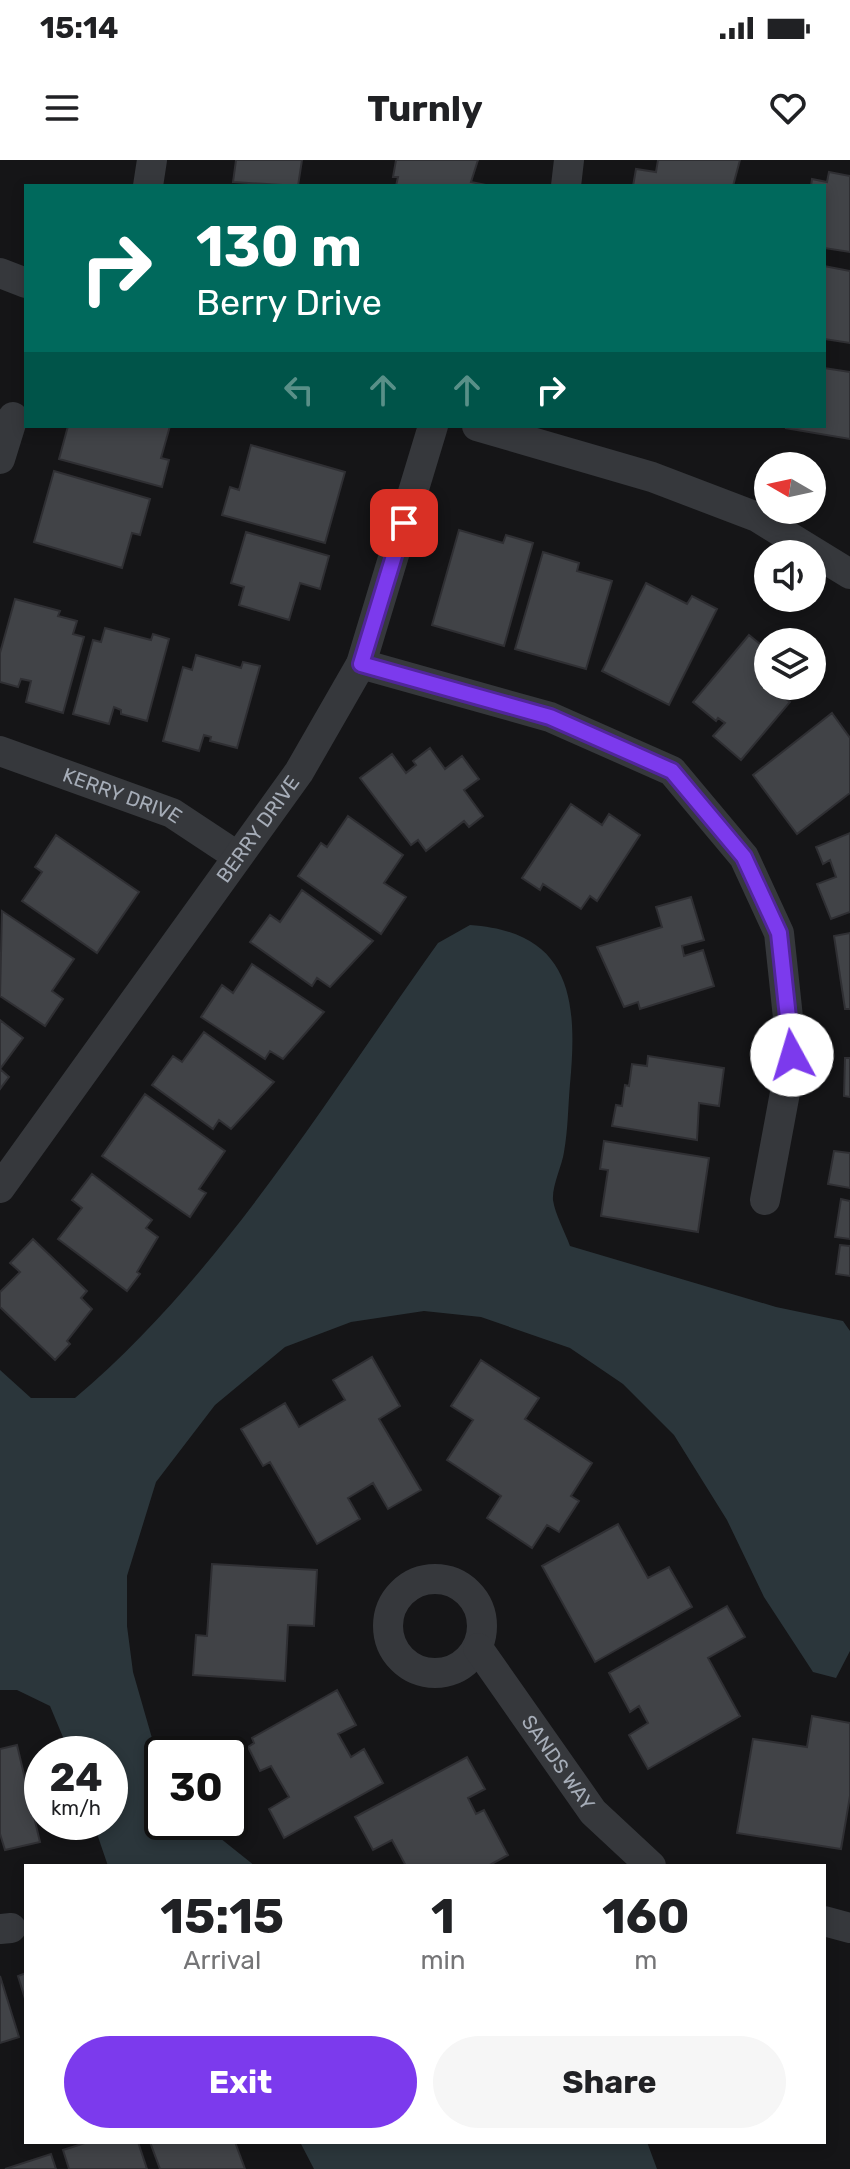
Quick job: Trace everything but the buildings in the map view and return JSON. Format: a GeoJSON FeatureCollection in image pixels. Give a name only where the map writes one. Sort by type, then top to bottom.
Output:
{"type":"FeatureCollection","features":[{"type":"Feature","properties":{"kind":"street"},"geometry":{"type":"LineString","coordinates":[[148,184],[152,160]]}},
{"type":"Feature","properties":{"kind":"street"},"geometry":{"type":"LineString","coordinates":[[566,184],[569,160]]}},
{"type":"Feature","properties":{"kind":"street"},"geometry":{"type":"LineString","coordinates":[[0,273],[24,282]]}},
{"type":"Feature","properties":{"kind":"street"},"geometry":{"type":"LineString","coordinates":[[0,459],[13,417]]}},
{"type":"Feature","properties":{"kind":"street","name":"BERRY DRIVE"},"geometry":{"type":"LineString","coordinates":[[0,1188],[299,772],[361,664],[432,428]]}},
{"type":"Feature","properties":{"kind":"street"},"geometry":{"type":"LineString","coordinates":[[484,428],[652,477],[757,517],[850,574]]}},
{"type":"Feature","properties":{"kind":"street"},"geometry":{"type":"LineString","coordinates":[[361,664],[550,717],[672,771],[744,857],[779,933],[792,1055],[765,1200]]}},
{"type":"Feature","properties":{"kind":"street","name":"KERRY DRIVE"},"geometry":{"type":"LineString","coordinates":[[0,751],[172,813],[237,856]]}},
{"type":"Feature","properties":{"kind":"street","name":"SANDS WAY"},"geometry":{"type":"LineString","coordinates":[[478,1648],[593,1812],[649,1864]]}},
{"type":"Feature","properties":{"kind":"street"},"geometry":{"type":"LineString","coordinates":[[826,1922],[850,1928]]}},
{"type":"Feature","properties":{"kind":"shaded area"},"geometry":{"type":"Polygon","coordinates":[[[470,925],[504,930],[529,941],[548,956],[561,975],[569,998],[572,1024],[567,1127],[553,1200],[570,1246],[776,1307],[843,1321],[850,1331],[850,1651],[836,1678],[813,1672],[764,1597],[727,1520],[674,1435],[623,1384],[570,1348],[481,1317],[424,1311],[351,1322],[285,1347],[215,1405],[156,1482],[127,1576],[127,1626],[133,1672],[151,1736],[144,1736],[144,1840],[222,1840],[252,1864],[107,1864],[99,1840],[128,1840],[128,1736],[62,1736],[50,1706],[17,1690],[0,1690],[0,1370],[31,1398],[75,1398],[178,1297],[225,1241],[313,1123],[438,943],[470,925]]]}},
{"type":"Feature","properties":{"kind":"shaded area"},"geometry":{"type":"Polygon","coordinates":[[[301,2144],[648,2144],[657,2169],[314,2169],[301,2144]]]}},
{"type":"Feature","properties":{"kind":"route"},"geometry":{"type":"LineString","coordinates":[[404,523],[361,664],[550,717],[672,771],[744,857],[779,933],[792,1055]]}}]}
